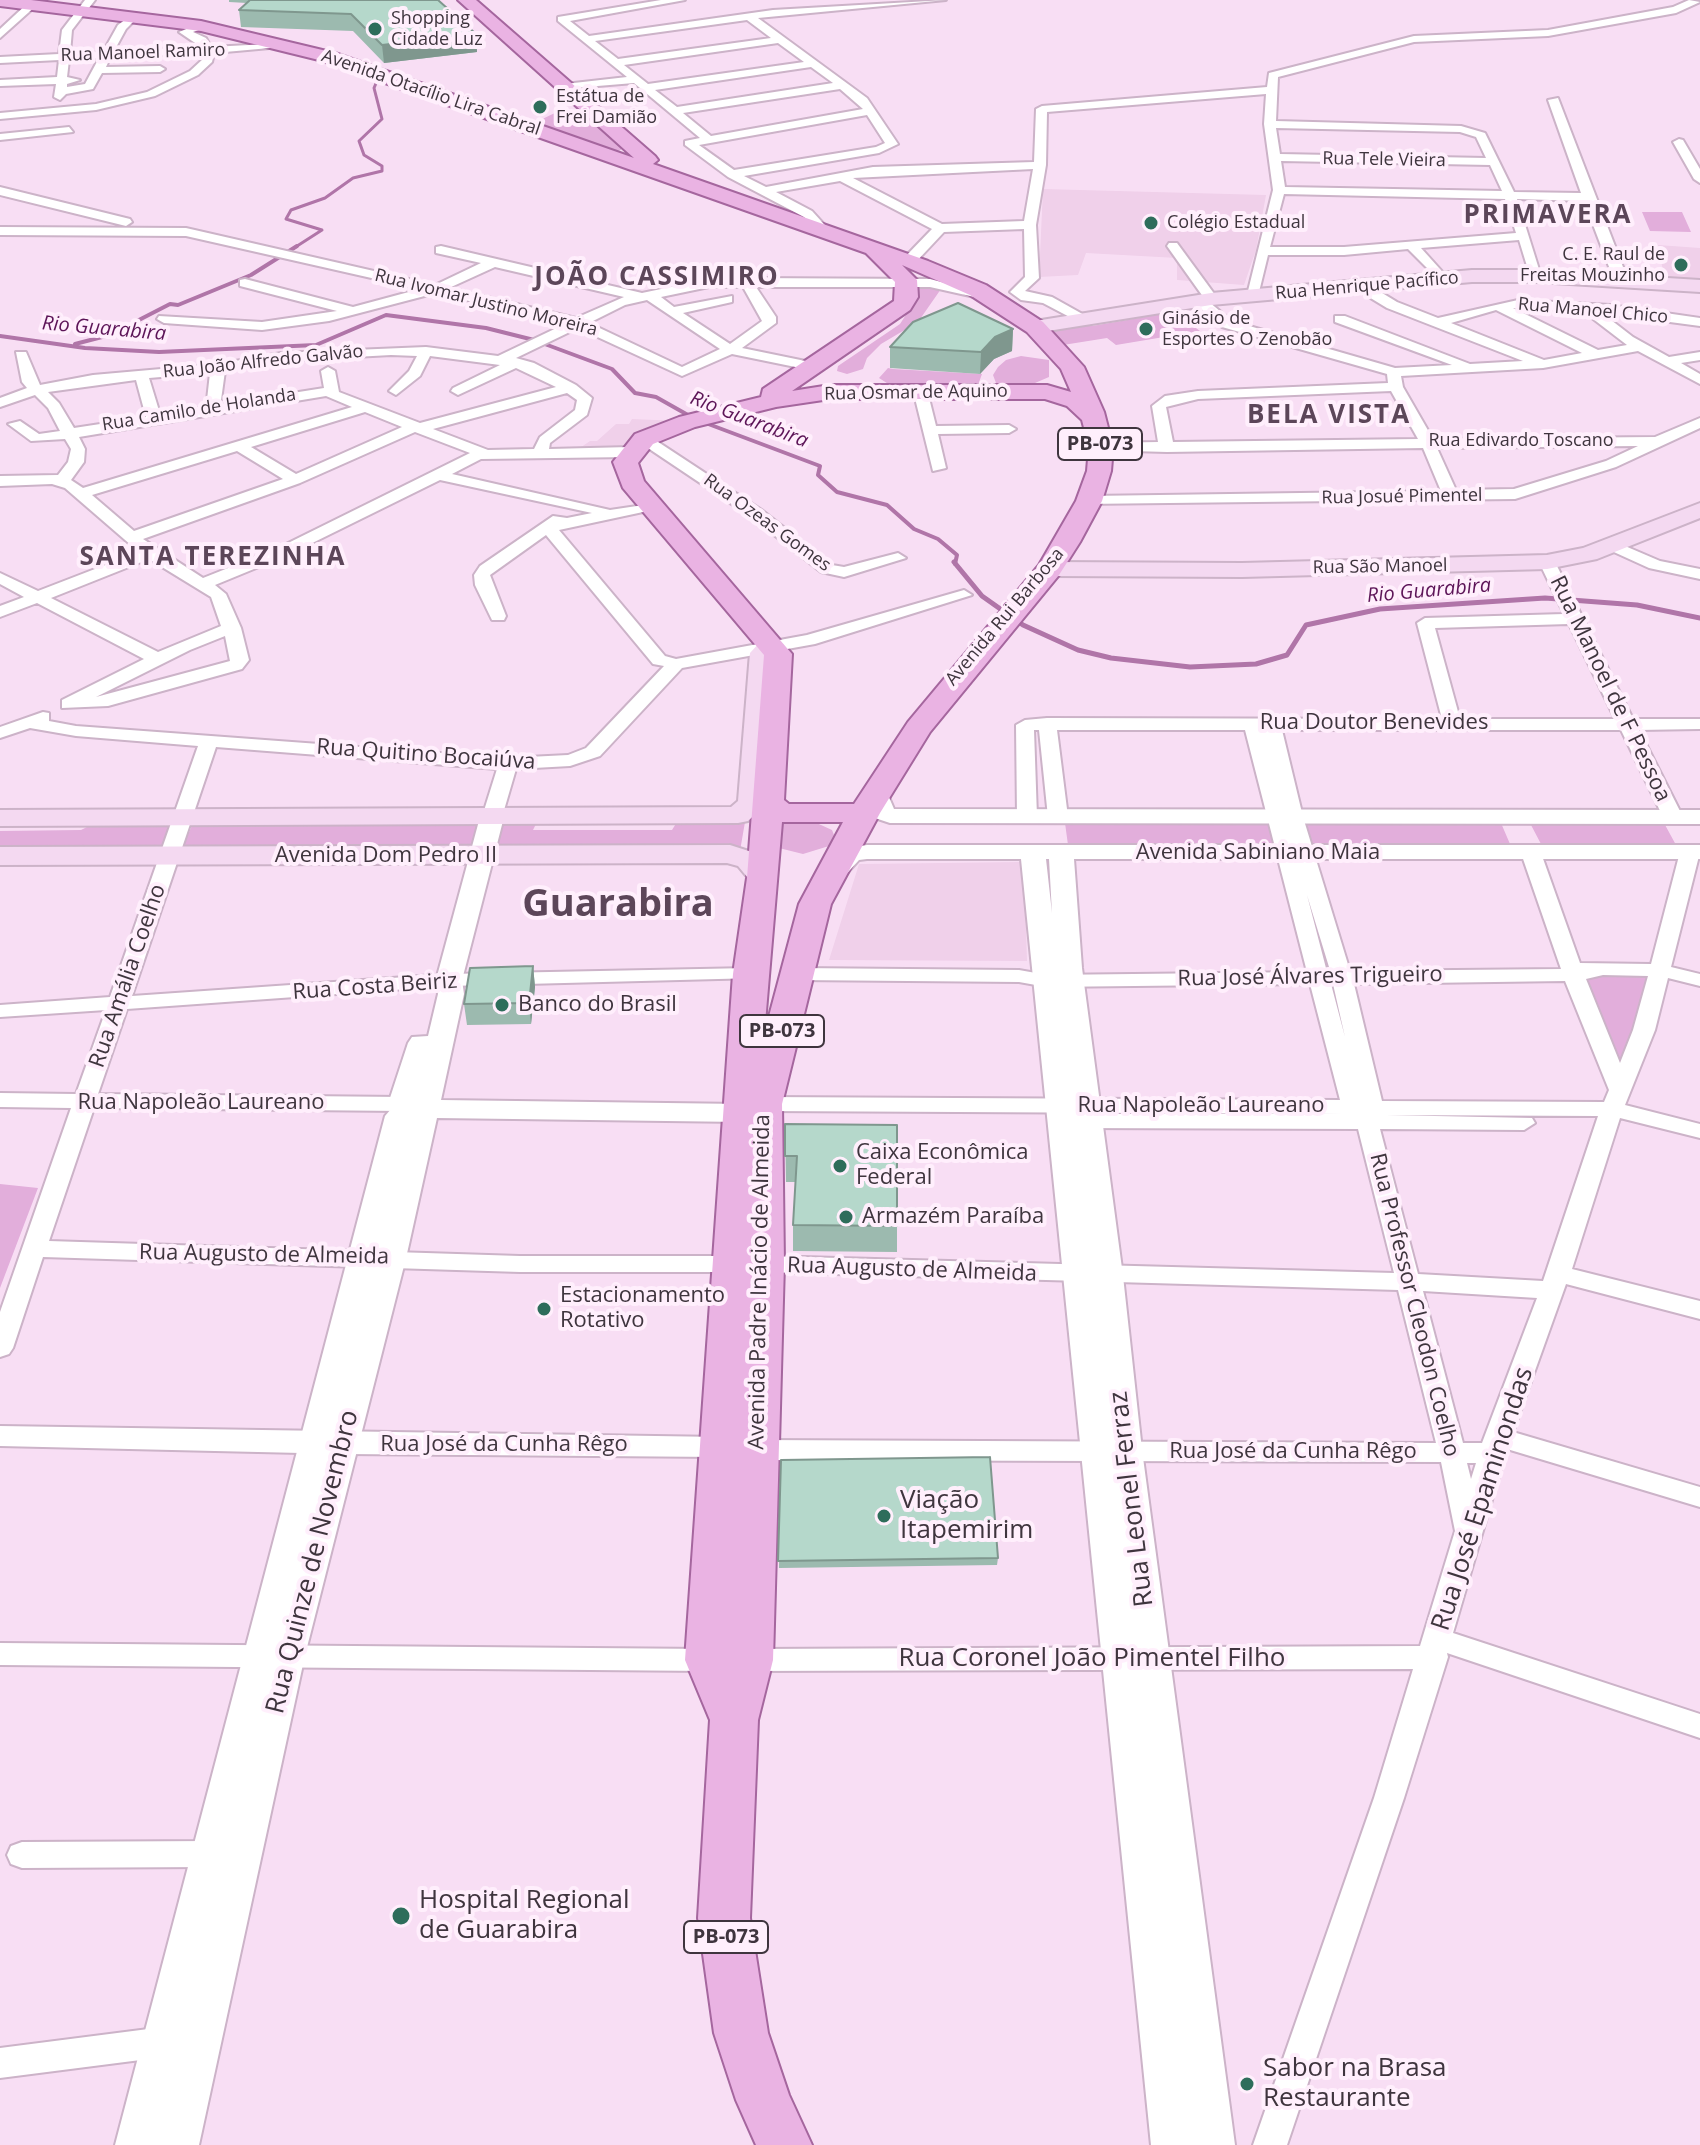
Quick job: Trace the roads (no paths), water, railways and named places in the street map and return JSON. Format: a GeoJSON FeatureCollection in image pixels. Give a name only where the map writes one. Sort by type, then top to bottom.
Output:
{"type":"FeatureCollection","features":[{"type":"Feature","properties":{"kind":"main road"},"geometry":{"type":"LineString","coordinates":[[466,0],[667,175]]}},
{"type":"Feature","properties":{"kind":"main road","name":"Avenida Otacílio Lira Cabral"},"geometry":{"type":"LineString","coordinates":[[0,1],[87,5],[287,46],[472,105],[826,233],[908,273]]}},
{"type":"Feature","properties":{"kind":"main road"},"geometry":{"type":"LineString","coordinates":[[527,125],[567,100],[570,91]]}},
{"type":"Feature","properties":{"kind":"main road"},"geometry":{"type":"LineString","coordinates":[[472,105],[510,114],[579,108],[594,114]]}},
{"type":"Feature","properties":{"kind":"main road"},"geometry":{"type":"LineString","coordinates":[[472,105],[563,152],[582,157],[611,156],[623,151],[624,140]]}},
{"type":"Feature","properties":{"kind":"main road","name":"Avenida Rui Barbosa"},"geometry":{"type":"LineString","coordinates":[[870,803],[942,695],[1050,569],[1089,501],[1099,471],[1101,447],[1093,417],[1072,367],[1035,327],[988,296],[908,273]]}},
{"type":"Feature","properties":{"kind":"main road","name":"Rua Osmar de Aquino"},"geometry":{"type":"LineString","coordinates":[[795,390],[815,367],[902,305],[908,273]]}},
{"type":"Feature","properties":{"kind":"main road","name":"Rua Henrique Pacífico"},"geometry":{"type":"LineString","coordinates":[[1035,327],[1205,300],[1364,288],[1441,278],[1537,276],[1700,286]]}},
{"type":"Feature","properties":{"kind":"main road","name":"Rua Osmar de Aquino"},"geometry":{"type":"LineString","coordinates":[[637,445],[687,422],[795,390],[1056,393],[1075,401],[1093,417]]}},
{"type":"Feature","properties":{"kind":"main road"},"geometry":{"type":"LineString","coordinates":[[637,445],[625,462],[627,476],[771,645]]}},
{"type":"Feature","properties":{"kind":"main road","name":"Rua São Manoel"},"geometry":{"type":"LineString","coordinates":[[1050,569],[1242,570],[1547,562],[1589,554],[1700,510]]}},
{"type":"Feature","properties":{"kind":"main road","name":"Avenida Padre Inácio de Almeida"},"geometry":{"type":"LineString","coordinates":[[771,645],[778,654],[764,866],[750,974],[753,1108],[729,1660],[734,1720],[724,1918],[741,2033],[763,2100],[784,2145]]}},
{"type":"Feature","properties":{"kind":"main road","name":"Avenida Dom Pedro II"},"geometry":{"type":"LineString","coordinates":[[0,818],[731,815],[746,811],[752,804],[763,653],[771,645]]}},
{"type":"Feature","properties":{"kind":"main road"},"geometry":{"type":"LineString","coordinates":[[768,800],[775,809],[790,814],[870,803]]}},
{"type":"Feature","properties":{"kind":"main road","name":"Avenida Padre Inácio de Almeida"},"geometry":{"type":"LineString","coordinates":[[753,1108],[815,904],[870,803]]}},
{"type":"Feature","properties":{"kind":"main road","name":"Avenida Dom Pedro II"},"geometry":{"type":"LineString","coordinates":[[0,856],[730,854],[764,866]]}},
{"type":"Feature","properties":{"kind":"main road"},"geometry":{"type":"LineString","coordinates":[[750,974],[756,965],[770,961],[791,966],[796,974]]}},
{"type":"Feature","properties":{"kind":"street"},"geometry":{"type":"LineString","coordinates":[[680,0],[562,18],[707,138]]}},
{"type":"Feature","properties":{"kind":"street"},"geometry":{"type":"LineString","coordinates":[[588,39],[748,16],[941,0]]}},
{"type":"Feature","properties":{"kind":"street"},"geometry":{"type":"LineString","coordinates":[[1251,296],[1279,190],[1270,124],[1272,77],[1281,72],[1414,39],[1548,33],[1676,10],[1697,0]]}},
{"type":"Feature","properties":{"kind":"street"},"geometry":{"type":"LineString","coordinates":[[0,35],[33,4]]}},
{"type":"Feature","properties":{"kind":"street"},"geometry":{"type":"LineString","coordinates":[[60,89],[67,30],[87,5]]}},
{"type":"Feature","properties":{"kind":"street"},"geometry":{"type":"LineString","coordinates":[[96,74],[122,27],[134,16]]}},
{"type":"Feature","properties":{"kind":"street"},"geometry":{"type":"LineString","coordinates":[[732,174],[891,146],[869,111],[870,106],[748,16]]}},
{"type":"Feature","properties":{"kind":"street"},"geometry":{"type":"LineString","coordinates":[[0,114],[96,107],[134,100],[194,73],[208,60],[209,51],[202,40],[184,32],[201,26]]}},
{"type":"Feature","properties":{"kind":"street"},"geometry":{"type":"LineString","coordinates":[[615,63],[778,40]]}},
{"type":"Feature","properties":{"kind":"street","name":"Rua Manoel Ramiro"},"geometry":{"type":"LineString","coordinates":[[0,60],[287,46]]}},
{"type":"Feature","properties":{"kind":"street"},"geometry":{"type":"LineString","coordinates":[[570,91],[812,64]]}},
{"type":"Feature","properties":{"kind":"street"},"geometry":{"type":"LineString","coordinates":[[0,83],[60,89],[96,74],[160,69]]}},
{"type":"Feature","properties":{"kind":"street"},"geometry":{"type":"LineString","coordinates":[[675,111],[842,85]]}},
{"type":"Feature","properties":{"kind":"street"},"geometry":{"type":"LineString","coordinates":[[1081,319],[1047,300],[1026,297],[1017,292],[1032,278],[1030,225],[1040,165],[1043,108],[1272,90]]}},
{"type":"Feature","properties":{"kind":"street"},"geometry":{"type":"LineString","coordinates":[[1554,100],[1621,280]]}},
{"type":"Feature","properties":{"kind":"street"},"geometry":{"type":"LineString","coordinates":[[826,233],[808,214],[732,174],[689,143],[869,111]]}},
{"type":"Feature","properties":{"kind":"street"},"geometry":{"type":"LineString","coordinates":[[1270,124],[1322,137],[1469,131],[1481,135],[1510,196],[1537,276]]}},
{"type":"Feature","properties":{"kind":"street"},"geometry":{"type":"LineString","coordinates":[[0,137],[69,130]]}},
{"type":"Feature","properties":{"kind":"street"},"geometry":{"type":"LineString","coordinates":[[1322,137],[1344,160],[1395,194]]}},
{"type":"Feature","properties":{"kind":"street"},"geometry":{"type":"LineString","coordinates":[[1679,142],[1700,179]]}},
{"type":"Feature","properties":{"kind":"street","name":"Rua Tele Vieira"},"geometry":{"type":"LineString","coordinates":[[1275,157],[1492,162]]}},
{"type":"Feature","properties":{"kind":"street"},"geometry":{"type":"LineString","coordinates":[[763,191],[838,175],[906,169],[1040,165]]}},
{"type":"Feature","properties":{"kind":"street"},"geometry":{"type":"LineString","coordinates":[[838,175],[940,228],[1030,225]]}},
{"type":"Feature","properties":{"kind":"street"},"geometry":{"type":"LineString","coordinates":[[1279,190],[1588,197]]}},
{"type":"Feature","properties":{"kind":"street"},"geometry":{"type":"LineString","coordinates":[[0,191],[22,194],[97,217],[186,232]]}},
{"type":"Feature","properties":{"kind":"street"},"geometry":{"type":"LineString","coordinates":[[458,391],[530,346],[645,296],[709,283],[908,273],[940,228]]}},
{"type":"Feature","properties":{"kind":"street"},"geometry":{"type":"LineString","coordinates":[[0,231],[186,232]]}},
{"type":"Feature","properties":{"kind":"street","name":"Rua Ivomar Justino Moreira"},"geometry":{"type":"LineString","coordinates":[[186,232],[439,288],[578,323],[669,368],[688,371],[730,350]]}},
{"type":"Feature","properties":{"kind":"street"},"geometry":{"type":"LineString","coordinates":[[1265,251],[1317,253],[1522,236]]}},
{"type":"Feature","properties":{"kind":"street"},"geometry":{"type":"LineString","coordinates":[[1410,244],[1441,278]]}},
{"type":"Feature","properties":{"kind":"street"},"geometry":{"type":"LineString","coordinates":[[1173,246],[1205,300],[1227,324],[1395,380],[1451,496]]}},
{"type":"Feature","properties":{"kind":"street"},"geometry":{"type":"LineString","coordinates":[[441,250],[645,296],[730,350],[815,367]]}},
{"type":"Feature","properties":{"kind":"street"},"geometry":{"type":"LineString","coordinates":[[164,319],[262,326],[355,311],[439,288],[494,262]]}},
{"type":"Feature","properties":{"kind":"street"},"geometry":{"type":"LineString","coordinates":[[730,350],[770,320],[746,282]]}},
{"type":"Feature","properties":{"kind":"street"},"geometry":{"type":"LineString","coordinates":[[245,283],[355,311]]}},
{"type":"Feature","properties":{"kind":"street"},"geometry":{"type":"LineString","coordinates":[[1364,288],[1392,305],[1543,364]]}},
{"type":"Feature","properties":{"kind":"street"},"geometry":{"type":"LineString","coordinates":[[672,311],[727,299]]}},
{"type":"Feature","properties":{"kind":"street"},"geometry":{"type":"LineString","coordinates":[[1497,306],[1595,354]]}},
{"type":"Feature","properties":{"kind":"street","name":"Rua Manoel Chico"},"geometry":{"type":"LineString","coordinates":[[1440,322],[1497,306],[1588,308],[1700,322]]}},
{"type":"Feature","properties":{"kind":"street"},"geometry":{"type":"LineString","coordinates":[[1588,308],[1638,347],[1670,361],[1700,380]]}},
{"type":"Feature","properties":{"kind":"street"},"geometry":{"type":"LineString","coordinates":[[1340,319],[1475,368]]}},
{"type":"Feature","properties":{"kind":"street"},"geometry":{"type":"LineString","coordinates":[[1167,448],[1159,406],[1165,400],[1395,380],[1475,368],[1543,364],[1638,347]]}},
{"type":"Feature","properties":{"kind":"street"},"geometry":{"type":"LineString","coordinates":[[396,391],[415,373],[426,351]]}},
{"type":"Feature","properties":{"kind":"street","name":"Rua João Alfredo Galvão"},"geometry":{"type":"LineString","coordinates":[[0,403],[36,390],[141,374],[218,368],[313,354],[426,351],[510,361],[571,388]]}},
{"type":"Feature","properties":{"kind":"street"},"geometry":{"type":"LineString","coordinates":[[21,355],[29,382],[54,406],[78,449],[76,462],[62,481]]}},
{"type":"Feature","properties":{"kind":"street"},"geometry":{"type":"LineString","coordinates":[[1670,361],[1700,356]]}},
{"type":"Feature","properties":{"kind":"street"},"geometry":{"type":"LineString","coordinates":[[214,400],[218,368]]}},
{"type":"Feature","properties":{"kind":"street"},"geometry":{"type":"LineString","coordinates":[[328,371],[329,391],[480,454],[542,456],[637,445]]}},
{"type":"Feature","properties":{"kind":"street"},"geometry":{"type":"LineString","coordinates":[[141,374],[154,418]]}},
{"type":"Feature","properties":{"kind":"street"},"geometry":{"type":"LineString","coordinates":[[130,538],[295,480],[417,427],[571,388],[585,398],[585,406],[576,418],[545,440],[541,446],[542,456]]}},
{"type":"Feature","properties":{"kind":"street"},"geometry":{"type":"LineString","coordinates":[[920,390],[938,468]]}},
{"type":"Feature","properties":{"kind":"street","name":"Rua Camilo de Holanda"},"geometry":{"type":"LineString","coordinates":[[15,424],[36,438],[238,404],[275,391],[329,391]]}},
{"type":"Feature","properties":{"kind":"street"},"geometry":{"type":"LineString","coordinates":[[238,404],[246,420]]}},
{"type":"Feature","properties":{"kind":"street"},"geometry":{"type":"LineString","coordinates":[[80,494],[367,407]]}},
{"type":"Feature","properties":{"kind":"street","name":"Rua Josué Pimentel"},"geometry":{"type":"LineString","coordinates":[[1089,501],[1451,496],[1532,490],[1611,464],[1654,441],[1696,428]]}},
{"type":"Feature","properties":{"kind":"street"},"geometry":{"type":"LineString","coordinates":[[931,430],[1009,429]]}},
{"type":"Feature","properties":{"kind":"street","name":"Rua Edivardo Toscano"},"geometry":{"type":"LineString","coordinates":[[1101,447],[1427,441],[1654,441]]}},
{"type":"Feature","properties":{"kind":"street","name":"Rua Ozeas Gomes"},"geometry":{"type":"LineString","coordinates":[[637,445],[757,514],[827,569],[844,572],[898,558]]}},
{"type":"Feature","properties":{"kind":"street"},"geometry":{"type":"LineString","coordinates":[[241,447],[295,480]]}},
{"type":"Feature","properties":{"kind":"street"},"geometry":{"type":"LineString","coordinates":[[203,584],[282,552],[480,454]]}},
{"type":"Feature","properties":{"kind":"street"},"geometry":{"type":"LineString","coordinates":[[438,475],[576,507],[616,513]]}},
{"type":"Feature","properties":{"kind":"street"},"geometry":{"type":"LineString","coordinates":[[0,481],[62,481],[150,553],[213,590],[224,602],[232,628],[240,660],[236,665],[108,701],[68,704]]}},
{"type":"Feature","properties":{"kind":"street"},"geometry":{"type":"LineString","coordinates":[[548,527],[651,506]]}},
{"type":"Feature","properties":{"kind":"street"},"geometry":{"type":"LineString","coordinates":[[498,616],[482,575],[508,552],[576,507]]}},
{"type":"Feature","properties":{"kind":"street"},"geometry":{"type":"LineString","coordinates":[[548,527],[659,660],[676,664],[809,640],[964,595]]}},
{"type":"Feature","properties":{"kind":"street"},"geometry":{"type":"LineString","coordinates":[[1611,545],[1655,565],[1700,574]]}},
{"type":"Feature","properties":{"kind":"street"},"geometry":{"type":"LineString","coordinates":[[0,612],[150,553]]}},
{"type":"Feature","properties":{"kind":"street","name":"Rua Manoel de F Pessoa"},"geometry":{"type":"LineString","coordinates":[[1547,562],[1673,817]]}},
{"type":"Feature","properties":{"kind":"street"},"geometry":{"type":"LineString","coordinates":[[0,578],[158,659]]}},
{"type":"Feature","properties":{"kind":"street"},"geometry":{"type":"LineString","coordinates":[[1452,722],[1425,627],[1430,620],[1568,606]]}},
{"type":"Feature","properties":{"kind":"street"},"geometry":{"type":"LineString","coordinates":[[0,733],[32,723],[158,659],[232,628]]}},
{"type":"Feature","properties":{"kind":"street","name":"Rua Quitino Bocaiúva"},"geometry":{"type":"LineString","coordinates":[[32,723],[76,731],[508,764],[570,760],[593,752],[676,664]]}},
{"type":"Feature","properties":{"kind":"street"},"geometry":{"type":"LineString","coordinates":[[1027,817],[1023,727],[1047,723],[1070,817]]}},
{"type":"Feature","properties":{"kind":"street","name":"Rua Doutor Benevides"},"geometry":{"type":"LineString","coordinates":[[1047,723],[1700,724]]}},
{"type":"Feature","properties":{"kind":"street","name":"Rua Professor Cleodon Coelho"},"geometry":{"type":"LineString","coordinates":[[1261,724],[1329,972],[1405,1282],[1452,1453],[1469,1536]]}},
{"type":"Feature","properties":{"kind":"street","name":"Rua Amália Coelho"},"geometry":{"type":"LineString","coordinates":[[0,1348],[115,1005],[171,856],[209,740]]}},
{"type":"Feature","properties":{"kind":"street","name":"Rua Quinze de Novembro"},"geometry":{"type":"LineString","coordinates":[[137,2145],[211,1854],[274,1655],[378,1258],[408,1110],[451,994],[449,980],[480,855],[508,764]]}},
{"type":"Feature","properties":{"kind":"street","name":"Avenida Sabiniano Maia"},"geometry":{"type":"LineString","coordinates":[[870,803],[890,816],[1700,817]]}},
{"type":"Feature","properties":{"kind":"street","name":"Rua Leonel Ferraz"},"geometry":{"type":"LineString","coordinates":[[1070,817],[1060,852],[1051,975],[1074,1113],[1135,1656],[1173,2145]]}},
{"type":"Feature","properties":{"kind":"street","name":"Avenida Sabiniano Maia"},"geometry":{"type":"LineString","coordinates":[[828,880],[851,854],[1695,852]]}},
{"type":"Feature","properties":{"kind":"street","name":"Rua José Epaminondas"},"geometry":{"type":"LineString","coordinates":[[1270,2145],[1389,1798],[1496,1445],[1613,1109],[1644,1030],[1695,852]]}},
{"type":"Feature","properties":{"kind":"street"},"geometry":{"type":"LineString","coordinates":[[1531,853],[1574,971],[1613,1109]]}},
{"type":"Feature","properties":{"kind":"street","name":"Rua José Álvares Trigueiro"},"geometry":{"type":"LineString","coordinates":[[796,974],[1051,975],[1601,969],[1659,970],[1700,980]]}},
{"type":"Feature","properties":{"kind":"street","name":"Rua Costa Beiriz"},"geometry":{"type":"LineString","coordinates":[[0,1011],[449,980],[750,974]]}},
{"type":"Feature","properties":{"kind":"street","name":"Rua Napoleão Laureano"},"geometry":{"type":"LineString","coordinates":[[0,1100],[82,1109]]}},
{"type":"Feature","properties":{"kind":"street","name":"Rua Napoleão Laureano"},"geometry":{"type":"LineString","coordinates":[[0,1114],[82,1109],[753,1108],[1365,1115],[1613,1109],[1700,1131]]}},
{"type":"Feature","properties":{"kind":"street","name":"Rua Augusto de Almeida"},"geometry":{"type":"LineString","coordinates":[[33,1249],[520,1264],[748,1264],[1094,1276],[1555,1282],[1700,1310]]}},
{"type":"Feature","properties":{"kind":"street","name":"Rua José da Cunha Rêgo"},"geometry":{"type":"LineString","coordinates":[[0,1436],[329,1444],[1452,1453],[1496,1445],[1700,1497]]}},
{"type":"Feature","properties":{"kind":"street","name":"Rua Coronel João Pimentel Filho"},"geometry":{"type":"LineString","coordinates":[[0,1654],[729,1660],[1135,1656],[1436,1648],[1700,1726]]}},
{"type":"Feature","properties":{"kind":"street","name":"Rua Quinze de Novembro"},"geometry":{"type":"LineString","coordinates":[[177,2145],[274,1655]]}},
{"type":"Feature","properties":{"kind":"street","name":"Rua Leonel Ferraz"},"geometry":{"type":"LineString","coordinates":[[1135,1656],[1213,2145]]}},
{"type":"Feature","properties":{"kind":"street"},"geometry":{"type":"LineString","coordinates":[[22,1855],[211,1854]]}},
{"type":"Feature","properties":{"kind":"street"},"geometry":{"type":"LineString","coordinates":[[0,2063],[164,2042]]}},
{"type":"Feature","properties":{"kind":"waterway"},"geometry":{"type":"LineString","coordinates":[[294,248],[322,230],[286,219],[291,210],[325,198],[353,178],[382,171],[382,166],[364,155],[359,141],[382,119],[374,88],[377,81]]}},
{"type":"Feature","properties":{"kind":"waterway"},"geometry":{"type":"LineString","coordinates":[[75,344],[133,329],[135,322],[170,304],[178,305],[251,275],[297,246]]}},
{"type":"Feature","properties":{"kind":"waterway","name":"Rio Guarabira"},"geometry":{"type":"LineString","coordinates":[[0,336],[85,348],[159,352],[316,345],[386,315],[486,328],[534,340],[612,369],[635,393],[656,397],[695,419],[820,466],[818,475],[837,492],[887,505],[914,529],[938,539],[957,555],[955,563]]}},
{"type":"Feature","properties":{"kind":"waterway","name":"Rio Guarabira"},"geometry":{"type":"LineString","coordinates":[[955,563],[982,596],[1023,625],[1078,650],[1111,658],[1190,667],[1256,664],[1287,655],[1306,625],[1380,609],[1545,598],[1637,605],[1700,618]]}},
{"type":"Feature","properties":{"kind":"place","name":"Shopping Cidade Luz"},"geometry":{"type":"Point","coordinates":[375,29]}},
{"type":"Feature","properties":{"kind":"place","name":"Estátua de Frei Damião"},"geometry":{"type":"Point","coordinates":[540,107]}},
{"type":"Feature","properties":{"kind":"place","name":"Colégio Estadual"},"geometry":{"type":"Point","coordinates":[1151,223]}},
{"type":"Feature","properties":{"kind":"place","name":"C. E. Raul de Freitas Mouzinho"},"geometry":{"type":"Point","coordinates":[1681,265]}},
{"type":"Feature","properties":{"kind":"place","name":"Ginásio de Esportes O Zenobão"},"geometry":{"type":"Point","coordinates":[1146,329]}},
{"type":"Feature","properties":{"kind":"place","name":"Banco do Brasil"},"geometry":{"type":"Point","coordinates":[502,1005]}},
{"type":"Feature","properties":{"kind":"place","name":"Caixa Econômica Federal"},"geometry":{"type":"Point","coordinates":[840,1166]}},
{"type":"Feature","properties":{"kind":"place","name":"Armazém Paraíba"},"geometry":{"type":"Point","coordinates":[846,1217]}},
{"type":"Feature","properties":{"kind":"place","name":"Estacionamento Rotativo"},"geometry":{"type":"Point","coordinates":[544,1309]}},
{"type":"Feature","properties":{"kind":"place","name":"Viação Itapemirim"},"geometry":{"type":"Point","coordinates":[884,1516]}},
{"type":"Feature","properties":{"kind":"place","name":"Hospital Regional de Guarabira"},"geometry":{"type":"Point","coordinates":[401,1916]}},
{"type":"Feature","properties":{"kind":"place","name":"Sabor na Brasa Restaurante"},"geometry":{"type":"Point","coordinates":[1247,2084]}},
{"type":"Feature","properties":{"kind":"district","name":"PRIMAVERA"},"geometry":{"type":"Point","coordinates":[1548,216]}},
{"type":"Feature","properties":{"kind":"district","name":"JOÃO CASSIMIRO"},"geometry":{"type":"Point","coordinates":[657,278]}},
{"type":"Feature","properties":{"kind":"district","name":"BELA VISTA"},"geometry":{"type":"Point","coordinates":[1329,416]}},
{"type":"Feature","properties":{"kind":"district","name":"SANTA TEREZINHA"},"geometry":{"type":"Point","coordinates":[213,558]}},
{"type":"Feature","properties":{"kind":"district","name":"Guarabira"},"geometry":{"type":"Point","coordinates":[618,905]}}]}
